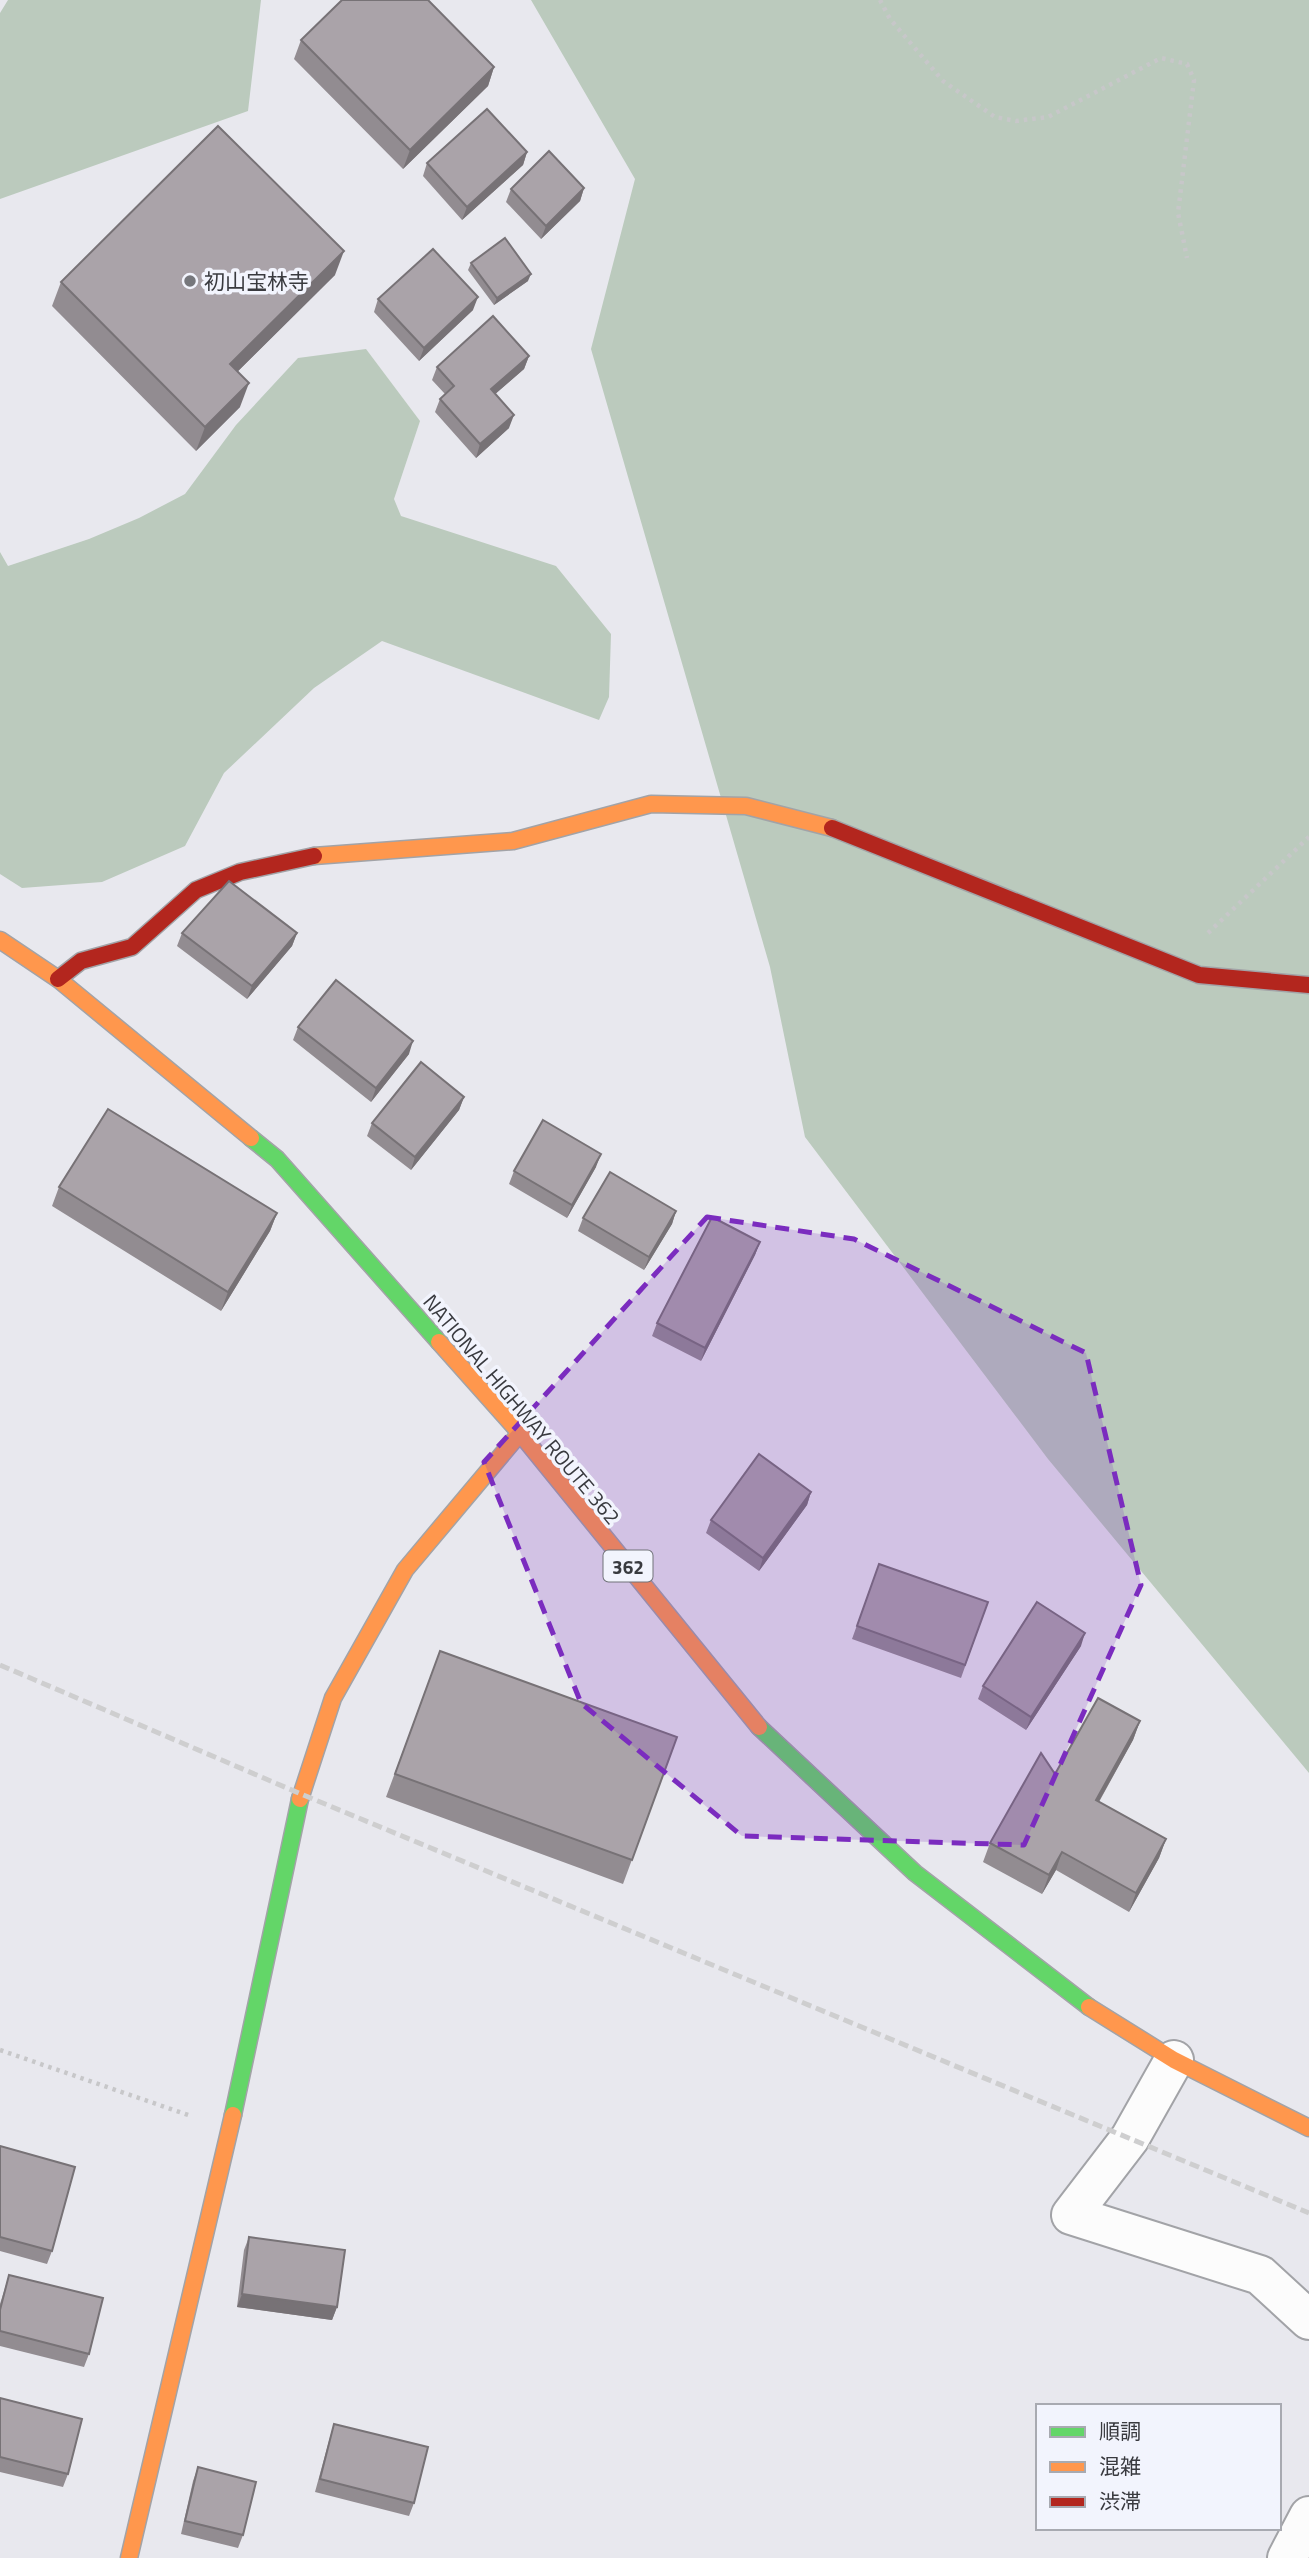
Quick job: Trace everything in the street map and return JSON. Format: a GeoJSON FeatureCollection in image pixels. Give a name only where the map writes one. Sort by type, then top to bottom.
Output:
{"type":"FeatureCollection","features":[{"type":"Feature","properties":{"kind":"main road"},"geometry":{"type":"LineString","coordinates":[[58,979],[81,961],[132,947],[196,890],[240,872],[314,856],[513,841],[651,804],[746,806],[838,830],[1199,975],[1309,985]]}},
{"type":"Feature","properties":{"kind":"main road","name":"NATIONAL HIGHWAY ROUTE 362"},"geometry":{"type":"LineString","coordinates":[[0,940],[58,979],[277,1159],[520,1433],[758,1726],[915,1873],[1080,2001],[1174,2060],[1309,2128]]}},
{"type":"Feature","properties":{"kind":"main road"},"geometry":{"type":"LineString","coordinates":[[129,2558],[230,2129],[300,1794],[333,1698],[405,1570],[520,1433]]}},
{"type":"Feature","properties":{"kind":"street"},"geometry":{"type":"LineString","coordinates":[[1174,2060],[1130,2138],[1071,2215],[1260,2275],[1309,2320]]}},
{"type":"Feature","properties":{"kind":"street"},"geometry":{"type":"LineString","coordinates":[[1287,2558],[1309,2516]]}},
{"type":"Feature","properties":{"kind":"path"},"geometry":{"type":"LineString","coordinates":[[880,0],[891,19],[943,81],[995,117],[1016,121],[1048,117],[1161,58],[1187,64],[1194,80],[1178,213],[1187,258]]}},
{"type":"Feature","properties":{"kind":"path"},"geometry":{"type":"LineString","coordinates":[[1173,965],[1309,837]]}},
{"type":"Feature","properties":{"kind":"path"},"geometry":{"type":"LineString","coordinates":[[0,2050],[230,2129]]}},
{"type":"Feature","properties":{"kind":"highlighted area"},"geometry":{"type":"Polygon","coordinates":[[[707,1217],[854,1239],[1086,1353],[1141,1585],[1024,1845],[742,1836],[581,1703],[484,1462],[707,1217]]]}},
{"type":"Feature","properties":{"kind":"green space"},"geometry":{"type":"Polygon","coordinates":[[[8,0],[261,0],[248,111],[0,199],[0,13],[8,0]]]}},
{"type":"Feature","properties":{"kind":"green space"},"geometry":{"type":"Polygon","coordinates":[[[531,0],[1309,0],[1309,1773],[1048,1459],[805,1137],[770,967],[591,349],[635,179],[531,0]]]}},
{"type":"Feature","properties":{"kind":"green space"},"geometry":{"type":"Polygon","coordinates":[[[366,349],[420,421],[394,499],[401,516],[556,566],[611,634],[609,697],[599,720],[382,641],[314,688],[224,773],[185,846],[102,882],[22,888],[0,874],[0,552],[8,566],[89,539],[139,518],[185,494],[236,425],[298,358],[366,349]]]}},
{"type":"Feature","properties":{"kind":"building"},"geometry":{"type":"Polygon","coordinates":[[[342,0],[428,0],[494,67],[410,150],[301,40],[342,0]]]}},
{"type":"Feature","properties":{"kind":"building"},"geometry":{"type":"Polygon","coordinates":[[[487,109],[527,152],[467,207],[427,163],[487,109]]]}},
{"type":"Feature","properties":{"kind":"building"},"geometry":{"type":"Polygon","coordinates":[[[218,126],[344,251],[230,364],[249,383],[205,427],[61,282],[218,126]]]}},
{"type":"Feature","properties":{"kind":"building"},"geometry":{"type":"Polygon","coordinates":[[[549,151],[584,188],[546,226],[511,189],[549,151]]]}},
{"type":"Feature","properties":{"kind":"building"},"geometry":{"type":"Polygon","coordinates":[[[505,238],[531,274],[497,298],[471,263],[505,238]]]}},
{"type":"Feature","properties":{"kind":"building"},"geometry":{"type":"Polygon","coordinates":[[[433,249],[478,297],[424,348],[378,299],[433,249]]]}},
{"type":"Feature","properties":{"kind":"building"},"geometry":{"type":"Polygon","coordinates":[[[493,316],[529,356],[491,389],[514,415],[480,444],[440,399],[454,386],[437,367],[493,316]]]}},
{"type":"Feature","properties":{"kind":"building"},"geometry":{"type":"Polygon","coordinates":[[[229,881],[297,933],[252,986],[182,933],[229,881]]]}},
{"type":"Feature","properties":{"kind":"building"},"geometry":{"type":"Polygon","coordinates":[[[336,980],[413,1041],[376,1088],[298,1027],[336,980]]]}},
{"type":"Feature","properties":{"kind":"building"},"geometry":{"type":"Polygon","coordinates":[[[421,1062],[464,1097],[415,1157],[372,1123],[421,1062]]]}},
{"type":"Feature","properties":{"kind":"building"},"geometry":{"type":"Polygon","coordinates":[[[108,1109],[277,1213],[228,1292],[59,1187],[108,1109]]]}},
{"type":"Feature","properties":{"kind":"building"},"geometry":{"type":"Polygon","coordinates":[[[543,1120],[601,1154],[572,1205],[514,1171],[543,1120]]]}},
{"type":"Feature","properties":{"kind":"building"},"geometry":{"type":"Polygon","coordinates":[[[610,1172],[676,1211],[649,1257],[583,1218],[610,1172]]]}},
{"type":"Feature","properties":{"kind":"building"},"geometry":{"type":"Polygon","coordinates":[[[712,1217],[760,1242],[705,1348],[657,1323],[712,1217]]]}},
{"type":"Feature","properties":{"kind":"building"},"geometry":{"type":"Polygon","coordinates":[[[759,1454],[811,1492],[763,1558],[711,1520],[759,1454]]]}},
{"type":"Feature","properties":{"kind":"building"},"geometry":{"type":"Polygon","coordinates":[[[879,1564],[988,1602],[965,1665],[857,1626],[879,1564]]]}},
{"type":"Feature","properties":{"kind":"building"},"geometry":{"type":"Polygon","coordinates":[[[1037,1602],[1085,1633],[1031,1717],[983,1686],[1037,1602]]]}},
{"type":"Feature","properties":{"kind":"building"},"geometry":{"type":"Polygon","coordinates":[[[440,1651],[677,1737],[632,1860],[395,1774],[440,1651]]]}},
{"type":"Feature","properties":{"kind":"building"},"geometry":{"type":"Polygon","coordinates":[[[1098,1698],[1140,1721],[1096,1800],[1166,1839],[1136,1893],[1062,1852],[1049,1875],[990,1843],[1041,1753],[1055,1774],[1098,1698]]]}},
{"type":"Feature","properties":{"kind":"building"},"geometry":{"type":"Polygon","coordinates":[[[0,2146],[75,2167],[52,2251],[0,2237],[0,2146]]]}},
{"type":"Feature","properties":{"kind":"building"},"geometry":{"type":"Polygon","coordinates":[[[249,2237],[345,2250],[337,2307],[242,2294],[249,2237]]]}},
{"type":"Feature","properties":{"kind":"building"},"geometry":{"type":"Polygon","coordinates":[[[9,2275],[103,2298],[89,2354],[0,2331],[0,2310],[9,2275]]]}},
{"type":"Feature","properties":{"kind":"building"},"geometry":{"type":"Polygon","coordinates":[[[0,2398],[82,2419],[68,2474],[0,2457],[0,2398]]]}},
{"type":"Feature","properties":{"kind":"building"},"geometry":{"type":"Polygon","coordinates":[[[334,2424],[428,2447],[414,2503],[320,2479],[334,2424]]]}},
{"type":"Feature","properties":{"kind":"building"},"geometry":{"type":"Polygon","coordinates":[[[198,2467],[256,2482],[243,2535],[185,2521],[198,2467]]]}},
{"type":"Feature","properties":{"kind":"railway"},"geometry":{"type":"LineString","coordinates":[[0,1665],[301,1794],[1309,2213]]}},
{"type":"Feature","properties":{"kind":"traffic: fast"},"geometry":{"type":"LineString","coordinates":[[251,1138],[277,1159],[439,1342]]}},
{"type":"Feature","properties":{"kind":"traffic: fast"},"geometry":{"type":"LineString","coordinates":[[759,1727],[915,1873],[1089,2007]]}},
{"type":"Feature","properties":{"kind":"traffic: fast"},"geometry":{"type":"LineString","coordinates":[[233,2115],[300,1799]]}},
{"type":"Feature","properties":{"kind":"traffic: slow"},"geometry":{"type":"LineString","coordinates":[[314,856],[513,841],[651,804],[746,806],[832,828]]}},
{"type":"Feature","properties":{"kind":"traffic: slow"},"geometry":{"type":"LineString","coordinates":[[0,940],[58,979],[251,1138]]}},
{"type":"Feature","properties":{"kind":"traffic: slow"},"geometry":{"type":"LineString","coordinates":[[439,1342],[520,1433],[759,1727]]}},
{"type":"Feature","properties":{"kind":"traffic: slow"},"geometry":{"type":"LineString","coordinates":[[300,1799],[333,1698],[405,1570],[520,1433]]}},
{"type":"Feature","properties":{"kind":"traffic: slow"},"geometry":{"type":"LineString","coordinates":[[1089,2007],[1174,2060],[1309,2128]]}},
{"type":"Feature","properties":{"kind":"traffic: slow"},"geometry":{"type":"LineString","coordinates":[[129,2558],[233,2115]]}},
{"type":"Feature","properties":{"kind":"traffic: jam"},"geometry":{"type":"LineString","coordinates":[[832,828],[1199,975],[1309,985]]}},
{"type":"Feature","properties":{"kind":"traffic: jam"},"geometry":{"type":"LineString","coordinates":[[58,979],[81,961],[132,947],[196,890],[240,872],[314,856]]}},
{"type":"Feature","properties":{"kind":"place","name":"初山宝林寺"},"geometry":{"type":"Point","coordinates":[190,281]}}]}
